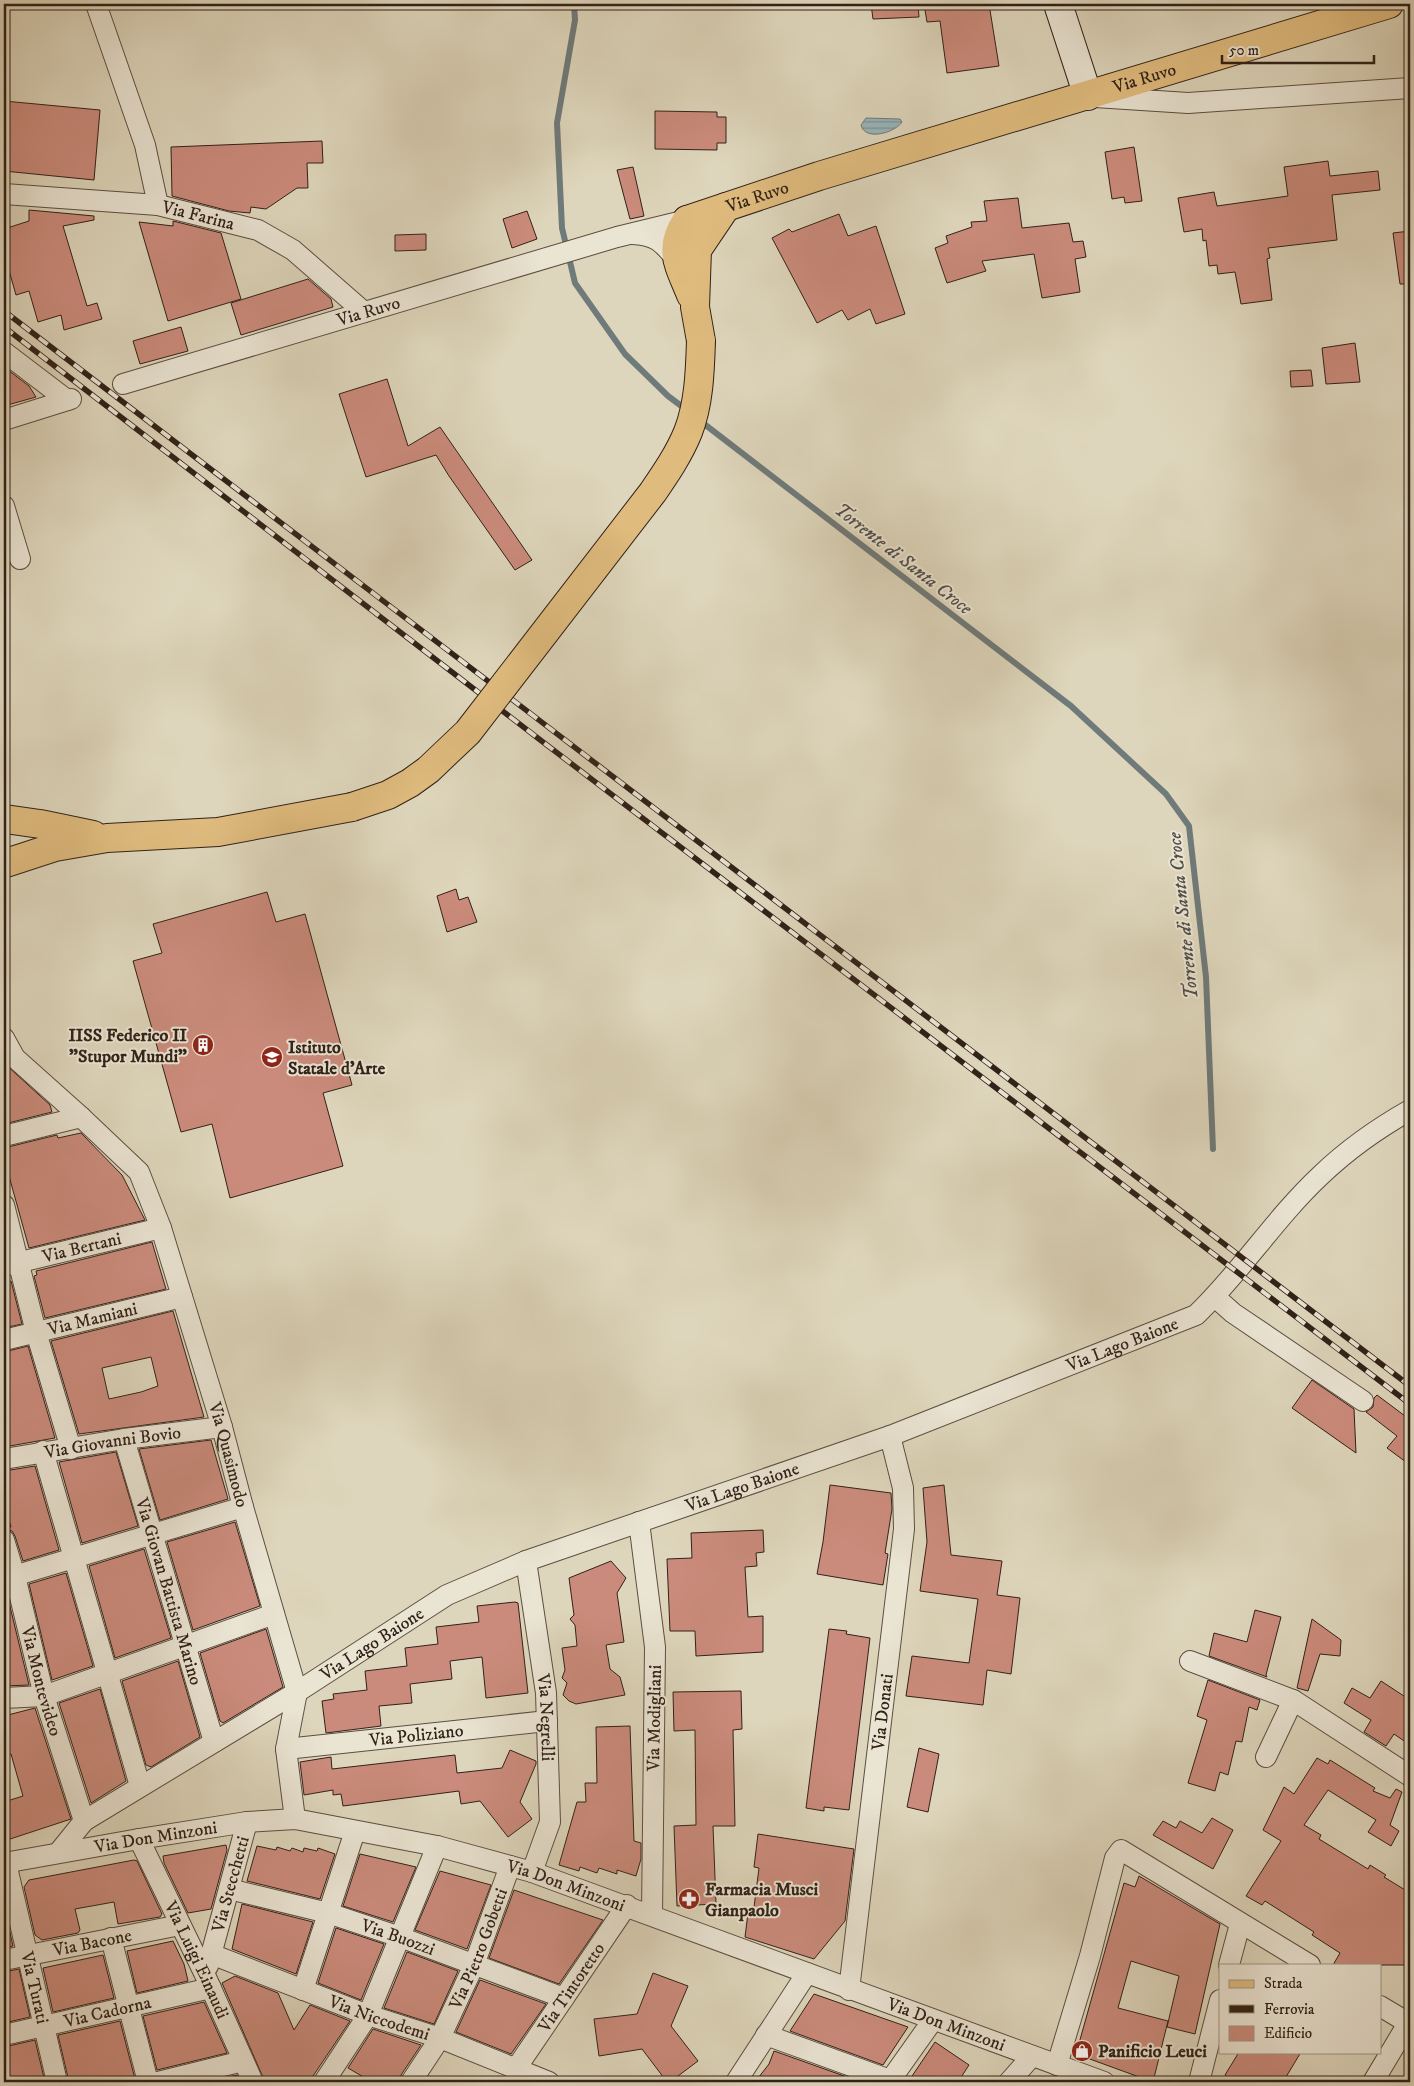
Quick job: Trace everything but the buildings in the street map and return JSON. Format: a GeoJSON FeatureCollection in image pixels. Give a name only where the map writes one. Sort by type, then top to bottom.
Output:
{"type":"FeatureCollection","features":[{"type":"Feature","properties":{"kind":"main road","name":"Via Ruvo"},"geometry":{"type":"LineString","coordinates":[[687,220],[819,176],[1389,4]]}},
{"type":"Feature","properties":{"kind":"main road"},"geometry":{"type":"LineString","coordinates":[[687,255],[726,207]]}},
{"type":"Feature","properties":{"kind":"main road"},"geometry":{"type":"LineString","coordinates":[[5,864],[55,847],[107,838],[218,832],[352,807],[388,794],[410,783],[441,759],[468,732],[653,492],[673,463],[688,431],[700,372],[701,341],[687,255],[694,235],[687,220]]}},
{"type":"Feature","properties":{"kind":"main road"},"geometry":{"type":"LineString","coordinates":[[4,819],[40,824],[107,838]]}},
{"type":"Feature","properties":{"kind":"main road"},"geometry":{"type":"LineString","coordinates":[[4,819],[12,826],[18,843],[15,852],[5,864]]}},
{"type":"Feature","properties":{"kind":"street"},"geometry":{"type":"LineString","coordinates":[[96,4],[145,145],[158,205]]}},
{"type":"Feature","properties":{"kind":"street"},"geometry":{"type":"LineString","coordinates":[[1058,4],[1088,96],[1188,103],[1410,88]]}},
{"type":"Feature","properties":{"kind":"street","name":"Via Farina"},"geometry":{"type":"LineString","coordinates":[[4,194],[158,205],[258,230],[293,250],[364,312]]}},
{"type":"Feature","properties":{"kind":"street","name":"Via Ruvo"},"geometry":{"type":"LineString","coordinates":[[123,384],[621,235],[687,220]]}},
{"type":"Feature","properties":{"kind":"street"},"geometry":{"type":"LineString","coordinates":[[621,235],[648,235],[687,255]]}},
{"type":"Feature","properties":{"kind":"street"},"geometry":{"type":"LineString","coordinates":[[4,352],[69,400],[4,420]]}},
{"type":"Feature","properties":{"kind":"street"},"geometry":{"type":"LineString","coordinates":[[4,506],[20,559]]}},
{"type":"Feature","properties":{"kind":"street","name":"Via Quasimodo"},"geometry":{"type":"LineString","coordinates":[[4,1038],[9,1059],[81,1117],[139,1172],[161,1228],[222,1427],[243,1507],[297,1692],[286,1749],[295,1818]]}},
{"type":"Feature","properties":{"kind":"street","name":"Via Lago Baione"},"geometry":{"type":"LineString","coordinates":[[59,1852],[84,1821],[297,1692],[447,1595],[526,1561],[890,1436],[1196,1315],[1321,1175],[1386,1123],[1410,1110]]}},
{"type":"Feature","properties":{"kind":"street"},"geometry":{"type":"LineString","coordinates":[[4,1136],[81,1117]]}},
{"type":"Feature","properties":{"kind":"street"},"geometry":{"type":"LineString","coordinates":[[4,1205],[11,1264],[36,1332],[71,1449]]}},
{"type":"Feature","properties":{"kind":"street","name":"Via Bertani"},"geometry":{"type":"LineString","coordinates":[[11,1264],[161,1228]]}},
{"type":"Feature","properties":{"kind":"street","name":"Via Mamiani"},"geometry":{"type":"LineString","coordinates":[[4,1340],[182,1297]]}},
{"type":"Feature","properties":{"kind":"street"},"geometry":{"type":"LineString","coordinates":[[1214,1297],[1233,1313],[1363,1400]]}},
{"type":"Feature","properties":{"kind":"street","name":"Via Giovanni Bovio"},"geometry":{"type":"LineString","coordinates":[[4,1459],[222,1427]]}},
{"type":"Feature","properties":{"kind":"street","name":"Via Donati"},"geometry":{"type":"LineString","coordinates":[[849,1990],[904,1529],[903,1488],[890,1436]]}},
{"type":"Feature","properties":{"kind":"street","name":"Via Giovan Battista Marino"},"geometry":{"type":"LineString","coordinates":[[124,1440],[214,1742]]}},
{"type":"Feature","properties":{"kind":"street"},"geometry":{"type":"LineString","coordinates":[[42,1452],[140,1786]]}},
{"type":"Feature","properties":{"kind":"street"},"geometry":{"type":"LineString","coordinates":[[9,1578],[243,1507]]}},
{"type":"Feature","properties":{"kind":"street","name":"Via Modigliani"},"geometry":{"type":"LineString","coordinates":[[639,1522],[655,1647],[652,1914]]}},
{"type":"Feature","properties":{"kind":"street","name":"Via Montevideo"},"geometry":{"type":"LineString","coordinates":[[4,1540],[9,1578],[84,1821]]}},
{"type":"Feature","properties":{"kind":"street","name":"Via Negrelli"},"geometry":{"type":"LineString","coordinates":[[526,1561],[546,1692],[550,1822],[532,1872]]}},
{"type":"Feature","properties":{"kind":"street"},"geometry":{"type":"LineString","coordinates":[[4,1698],[44,1696],[274,1614]]}},
{"type":"Feature","properties":{"kind":"street"},"geometry":{"type":"LineString","coordinates":[[1190,1661],[1293,1700],[1410,1776]]}},
{"type":"Feature","properties":{"kind":"street"},"geometry":{"type":"LineString","coordinates":[[1266,1757],[1293,1700]]}},
{"type":"Feature","properties":{"kind":"street","name":"Via Poliziano"},"geometry":{"type":"LineString","coordinates":[[286,1749],[548,1721]]}},
{"type":"Feature","properties":{"kind":"street","name":"Via Don Minzoni"},"geometry":{"type":"LineString","coordinates":[[5,1863],[59,1852],[247,1822],[295,1818],[437,1846],[532,1872],[627,1905],[849,1990],[1104,2082]]}},
{"type":"Feature","properties":{"kind":"street","name":"Via Stecchetti"},"geometry":{"type":"LineString","coordinates":[[208,1981],[211,1954],[247,1822]]}},
{"type":"Feature","properties":{"kind":"street"},"geometry":{"type":"LineString","coordinates":[[303,1990],[355,1831]]}},
{"type":"Feature","properties":{"kind":"street","name":"Via Luigi Einaudi"},"geometry":{"type":"LineString","coordinates":[[138,1839],[208,1981],[252,2082]]}},
{"type":"Feature","properties":{"kind":"street"},"geometry":{"type":"LineString","coordinates":[[324,2082],[368,2015],[437,1846]]}},
{"type":"Feature","properties":{"kind":"street"},"geometry":{"type":"LineString","coordinates":[[1057,2065],[1090,1956],[1116,1858],[1121,1850],[1308,1964]]}},
{"type":"Feature","properties":{"kind":"street","name":"Via Turati"},"geometry":{"type":"LineString","coordinates":[[5,1863],[29,1955],[57,2082]]}},
{"type":"Feature","properties":{"kind":"street","name":"Via Pietro Gobetti"},"geometry":{"type":"LineString","coordinates":[[411,2082],[440,2038],[474,1965],[510,1866]]}},
{"type":"Feature","properties":{"kind":"street","name":"Via Buozzi"},"geometry":{"type":"LineString","coordinates":[[228,1890],[328,1913],[400,1937],[564,1998]]}},
{"type":"Feature","properties":{"kind":"street","name":"Via Tintoretto"},"geometry":{"type":"LineString","coordinates":[[515,2070],[627,1905]]}},
{"type":"Feature","properties":{"kind":"street"},"geometry":{"type":"LineString","coordinates":[[1229,1964],[1240,1924]]}},
{"type":"Feature","properties":{"kind":"street","name":"Via Bacone"},"geometry":{"type":"LineString","coordinates":[[4,1960],[180,1925]]}},
{"type":"Feature","properties":{"kind":"street"},"geometry":{"type":"LineString","coordinates":[[111,1938],[148,2082]]}},
{"type":"Feature","properties":{"kind":"street","name":"Via Niccodemi"},"geometry":{"type":"LineString","coordinates":[[211,1954],[368,2015],[440,2038],[515,2070],[549,2082]]}},
{"type":"Feature","properties":{"kind":"street"},"geometry":{"type":"LineString","coordinates":[[736,2082],[807,1973]]}},
{"type":"Feature","properties":{"kind":"street","name":"Via Cadorna"},"geometry":{"type":"LineString","coordinates":[[4,2035],[128,2007],[208,1981]]}},
{"type":"Feature","properties":{"kind":"street"},"geometry":{"type":"LineString","coordinates":[[1199,2082],[1219,2004]]}},
{"type":"Feature","properties":{"kind":"street"},"geometry":{"type":"LineString","coordinates":[[1373,2082],[1410,2022],[1382,2007]]}},
{"type":"Feature","properties":{"kind":"street"},"geometry":{"type":"LineString","coordinates":[[766,2035],[890,2081],[934,2020]]}},
{"type":"Feature","properties":{"kind":"street"},"geometry":{"type":"LineString","coordinates":[[1009,2082],[1032,2056]]}},
{"type":"Feature","properties":{"kind":"street"},"geometry":{"type":"LineString","coordinates":[[158,2082],[243,2061]]}},
{"type":"Feature","properties":{"kind":"water"},"geometry":{"type":"Polygon","coordinates":[[[866,118],[900,119],[902,122],[899,126],[887,132],[874,134],[868,133],[861,125],[866,118]]]}},
{"type":"Feature","properties":{"kind":"waterway","name":"Torrente di Santa Croce"},"geometry":{"type":"LineString","coordinates":[[574,4],[575,20],[557,123],[562,228],[575,283],[625,354],[668,396],[688,411]]}},
{"type":"Feature","properties":{"kind":"waterway","name":"Torrente di Santa Croce"},"geometry":{"type":"LineString","coordinates":[[699,420],[1071,706],[1166,794],[1189,826],[1206,977],[1213,1149]]}},
{"type":"Feature","properties":{"kind":"railway"},"geometry":{"type":"LineString","coordinates":[[4,311],[1410,1386]]}},
{"type":"Feature","properties":{"kind":"railway"},"geometry":{"type":"LineString","coordinates":[[4,327],[539,739],[1410,1404]]}},
{"type":"Feature","properties":{"kind":"place","name":"IISS Federico II \"Stupor Mundi\""},"geometry":{"type":"Point","coordinates":[203,1045]}},
{"type":"Feature","properties":{"kind":"place","name":"Istituto Statale d'Arte"},"geometry":{"type":"Point","coordinates":[272,1057]}},
{"type":"Feature","properties":{"kind":"place","name":"Farmacia Musci Gianpaolo"},"geometry":{"type":"Point","coordinates":[689,1899]}},
{"type":"Feature","properties":{"kind":"place","name":"Panificio Leuci"},"geometry":{"type":"Point","coordinates":[1082,2051]}}]}
